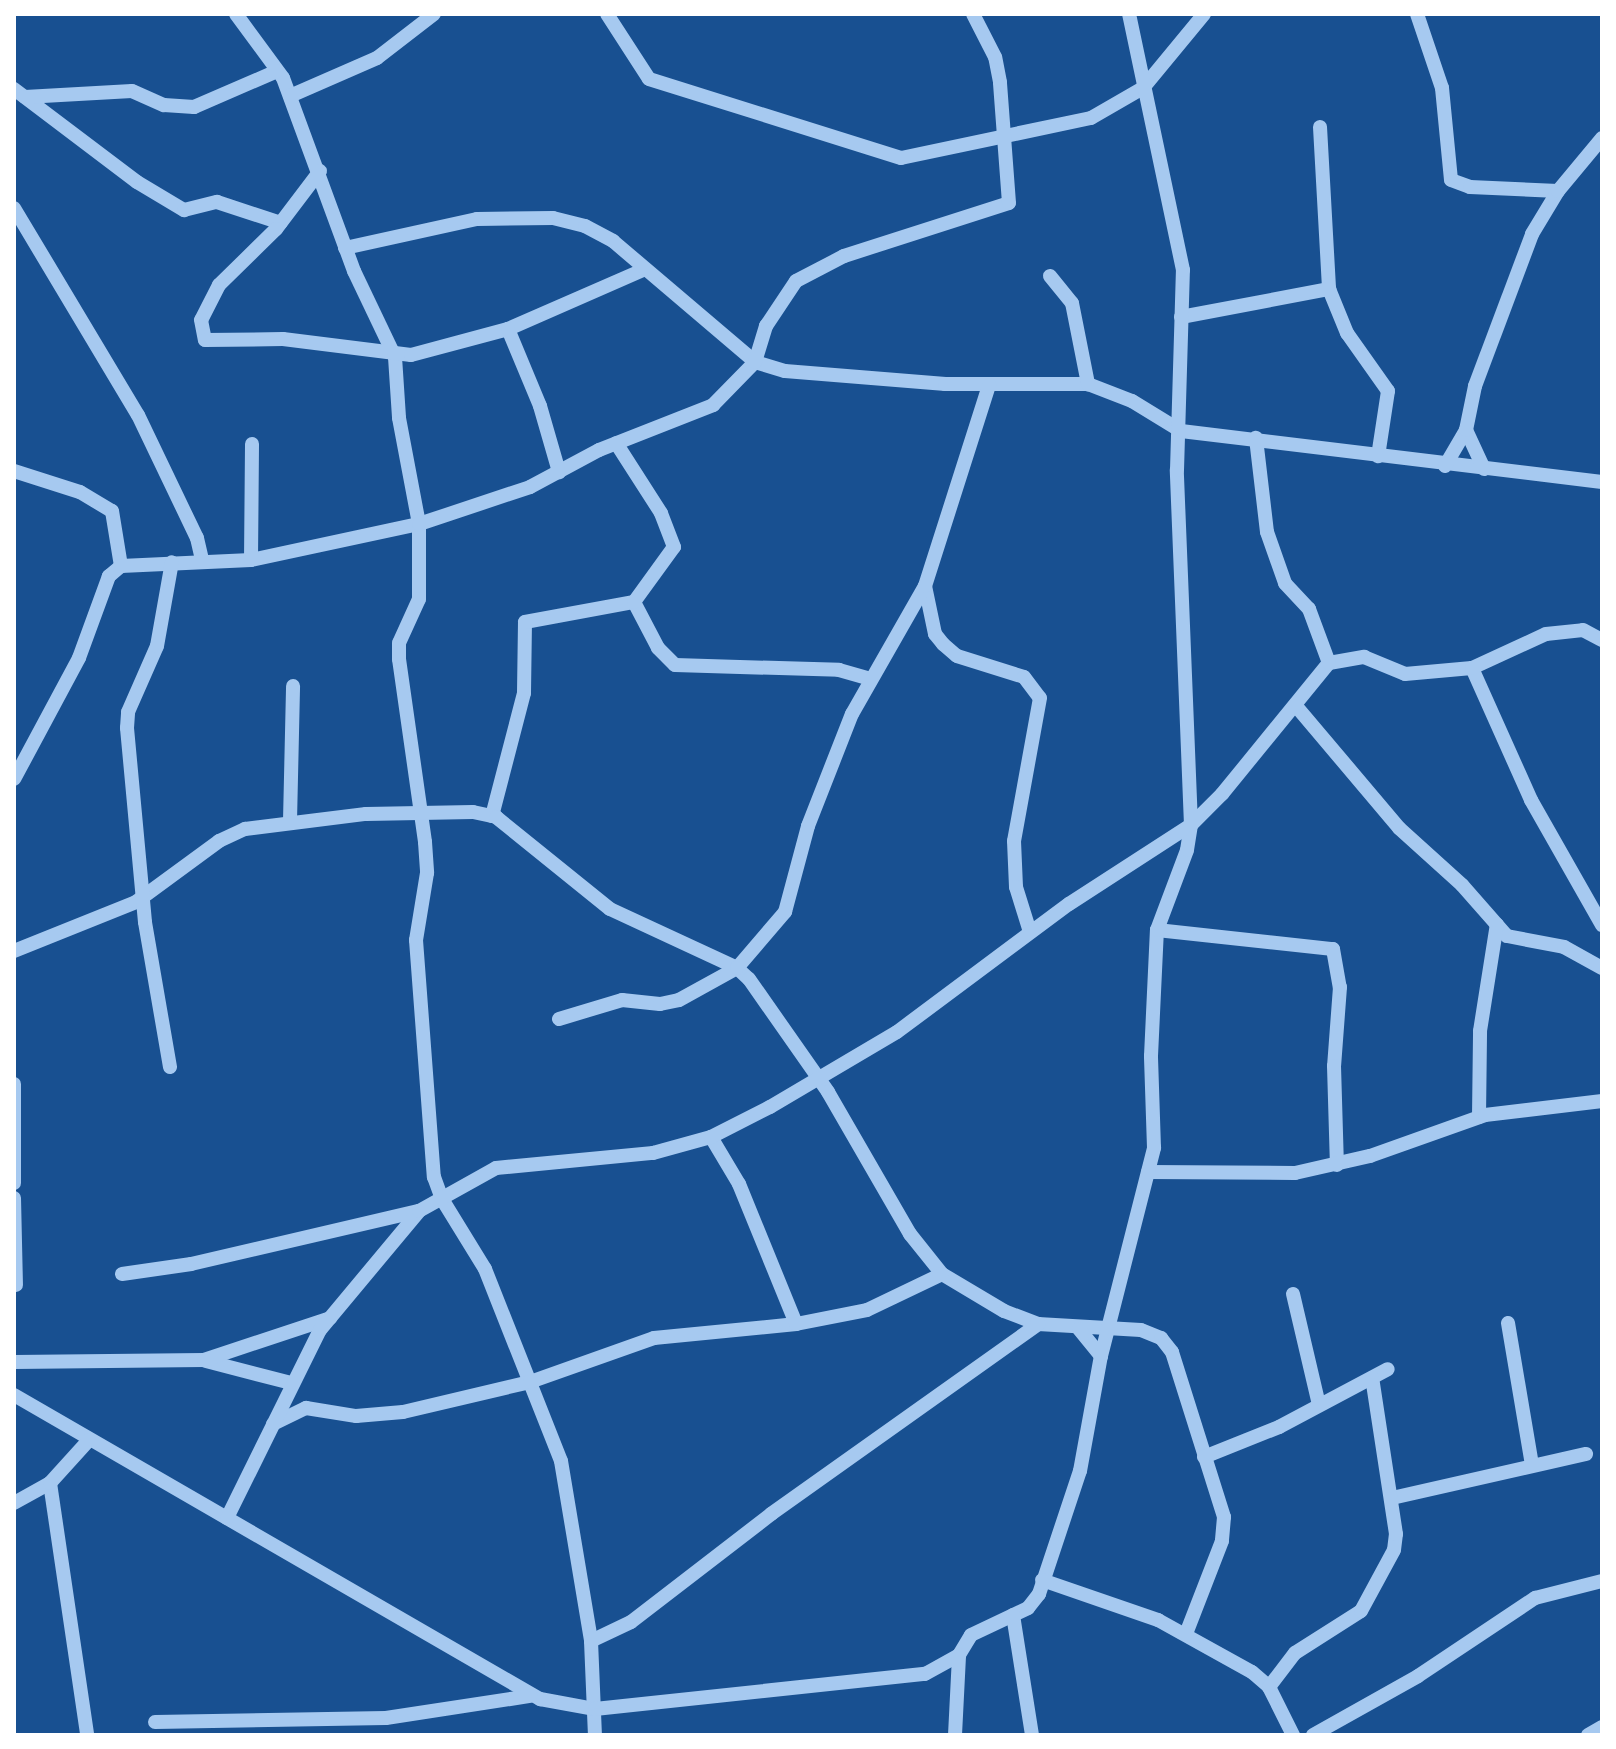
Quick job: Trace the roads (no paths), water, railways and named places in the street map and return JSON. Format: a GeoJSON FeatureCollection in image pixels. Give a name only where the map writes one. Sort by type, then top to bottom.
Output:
{"type":"FeatureCollection","features":[{"type":"Feature","properties":{"kind":"street"},"geometry":{"type":"LineString","coordinates":[[236,14],[277,71],[290,96],[320,171],[345,248],[395,357],[399,418],[419,524],[419,599],[399,643],[399,659],[423,816],[427,873],[416,940],[434,1177],[442,1199],[485,1269],[561,1461],[591,1641],[595,1735]]}},
{"type":"Feature","properties":{"kind":"street"},"geometry":{"type":"LineString","coordinates":[[290,96],[377,58],[434,14]]}},
{"type":"Feature","properties":{"kind":"street"},"geometry":{"type":"LineString","coordinates":[[607,14],[649,79],[724,99],[883,157],[919,156],[1091,118],[1143,88],[1204,14]]}},
{"type":"Feature","properties":{"kind":"street"},"geometry":{"type":"LineString","coordinates":[[14,779],[79,658],[109,576],[121,566],[202,559],[251,560],[419,524],[495,501],[616,443],[713,405],[755,362],[766,326],[796,281],[844,256],[1007,206],[995,57],[973,14]]}},
{"type":"Feature","properties":{"kind":"street"},"geometry":{"type":"LineString","coordinates":[[14,1395],[530,1696],[595,1709],[886,1682],[943,1668],[959,1655],[971,1635],[1028,1608],[1042,1580],[1074,1495],[1101,1356],[1112,1328],[1157,1130],[1151,1056],[1157,930],[1187,850],[1191,825],[1177,470],[1181,431],[1179,246],[1129,14]]}},
{"type":"Feature","properties":{"kind":"street"},"geometry":{"type":"LineString","coordinates":[[1417,14],[1442,88],[1451,180],[1470,187],[1558,191]]}},
{"type":"Feature","properties":{"kind":"street"},"geometry":{"type":"LineString","coordinates":[[19,93],[132,91],[164,105],[194,107],[277,71]]}},
{"type":"Feature","properties":{"kind":"street"},"geometry":{"type":"LineString","coordinates":[[19,93],[137,182],[184,210],[217,202],[281,223]]}},
{"type":"Feature","properties":{"kind":"street"},"geometry":{"type":"LineString","coordinates":[[1320,127],[1329,289],[1347,333],[1388,391],[1378,456]]}},
{"type":"Feature","properties":{"kind":"street"},"geometry":{"type":"LineString","coordinates":[[1445,466],[1466,430],[1475,386],[1512,280],[1558,191],[1602,138]]}},
{"type":"Feature","properties":{"kind":"street"},"geometry":{"type":"LineString","coordinates":[[320,171],[281,223],[219,285],[201,320],[205,340],[283,339],[395,357],[508,329],[643,270]]}},
{"type":"Feature","properties":{"kind":"street"},"geometry":{"type":"LineString","coordinates":[[14,208],[138,415],[197,538],[202,559]]}},
{"type":"Feature","properties":{"kind":"street"},"geometry":{"type":"LineString","coordinates":[[345,248],[477,219],[527,215],[585,226],[613,241],[643,270],[755,362],[840,378],[989,385],[1088,384],[1110,390],[1181,431],[1256,438],[1445,466],[1602,482]]}},
{"type":"Feature","properties":{"kind":"street"},"geometry":{"type":"LineString","coordinates":[[1050,276],[1072,303],[1088,384]]}},
{"type":"Feature","properties":{"kind":"street"},"geometry":{"type":"LineString","coordinates":[[1181,317],[1329,289]]}},
{"type":"Feature","properties":{"kind":"street"},"geometry":{"type":"LineString","coordinates":[[508,329],[536,395],[559,472]]}},
{"type":"Feature","properties":{"kind":"street"},"geometry":{"type":"LineString","coordinates":[[559,1019],[622,1000],[672,1003],[737,968],[785,912],[821,788],[870,679],[925,586],[989,385]]}},
{"type":"Feature","properties":{"kind":"street"},"geometry":{"type":"LineString","coordinates":[[1466,430],[1484,469]]}},
{"type":"Feature","properties":{"kind":"street"},"geometry":{"type":"LineString","coordinates":[[1256,438],[1267,532],[1285,583],[1309,609],[1329,663]]}},
{"type":"Feature","properties":{"kind":"street"},"geometry":{"type":"LineString","coordinates":[[492,816],[524,693],[525,622],[634,602],[670,555],[673,538],[616,443]]}},
{"type":"Feature","properties":{"kind":"street"},"geometry":{"type":"LineString","coordinates":[[251,560],[252,444]]}},
{"type":"Feature","properties":{"kind":"street"},"geometry":{"type":"LineString","coordinates":[[14,471],[80,492],[112,511],[121,566]]}},
{"type":"Feature","properties":{"kind":"street"},"geometry":{"type":"LineString","coordinates":[[170,1067],[145,922],[146,896],[127,728],[128,712],[157,646],[172,562]]}},
{"type":"Feature","properties":{"kind":"street"},"geometry":{"type":"LineString","coordinates":[[925,586],[935,634],[943,644],[957,656],[1024,677],[1040,698],[1014,841],[1016,887],[1030,932]]}},
{"type":"Feature","properties":{"kind":"street"},"geometry":{"type":"LineString","coordinates":[[634,602],[658,648],[675,665],[839,670],[870,679]]}},
{"type":"Feature","properties":{"kind":"street"},"geometry":{"type":"LineString","coordinates":[[122,1274],[191,1264],[419,1211],[496,1168],[616,1160],[711,1137],[820,1080],[897,1032],[1030,932],[1191,825],[1296,706],[1329,663],[1364,657],[1405,674],[1472,668],[1546,634],[1583,630],[1602,640]]}},
{"type":"Feature","properties":{"kind":"street"},"geometry":{"type":"LineString","coordinates":[[1472,668],[1531,800],[1602,925]]}},
{"type":"Feature","properties":{"kind":"street"},"geometry":{"type":"LineString","coordinates":[[290,821],[293,686]]}},
{"type":"Feature","properties":{"kind":"street"},"geometry":{"type":"LineString","coordinates":[[1296,706],[1399,828],[1507,936],[1564,947],[1602,968]]}},
{"type":"Feature","properties":{"kind":"street"},"geometry":{"type":"LineString","coordinates":[[14,951],[146,896],[219,841],[245,829],[290,821],[366,814],[492,816],[534,844],[610,909],[737,968],[820,1080],[902,1221],[942,1274],[1004,1311],[1038,1324],[1154,1333],[1172,1352],[1225,1530],[1186,1634]]}},
{"type":"Feature","properties":{"kind":"street"},"geometry":{"type":"LineString","coordinates":[[1479,1117],[1480,1031],[1497,924]]}},
{"type":"Feature","properties":{"kind":"street"},"geometry":{"type":"LineString","coordinates":[[1157,930],[1333,949],[1340,987],[1334,1078],[1337,1165]]}},
{"type":"Feature","properties":{"kind":"street"},"geometry":{"type":"LineString","coordinates":[[14,1084],[14,1183]]}},
{"type":"Feature","properties":{"kind":"street"},"geometry":{"type":"LineString","coordinates":[[1148,1172],[1295,1173],[1337,1165],[1479,1117],[1602,1101]]}},
{"type":"Feature","properties":{"kind":"street"},"geometry":{"type":"LineString","coordinates":[[711,1137],[739,1184],[796,1324]]}},
{"type":"Feature","properties":{"kind":"street"},"geometry":{"type":"LineString","coordinates":[[14,1198],[16,1285]]}},
{"type":"Feature","properties":{"kind":"street"},"geometry":{"type":"LineString","coordinates":[[227,1518],[290,1385],[330,1318],[419,1211]]}},
{"type":"Feature","properties":{"kind":"street"},"geometry":{"type":"LineString","coordinates":[[273,1424],[306,1408],[356,1416],[388,1414],[530,1382],[654,1338],[796,1324],[882,1306],[942,1274]]}},
{"type":"Feature","properties":{"kind":"street"},"geometry":{"type":"LineString","coordinates":[[1293,1294],[1319,1405]]}},
{"type":"Feature","properties":{"kind":"street"},"geometry":{"type":"LineString","coordinates":[[204,1360],[330,1318]]}},
{"type":"Feature","properties":{"kind":"street"},"geometry":{"type":"LineString","coordinates":[[1508,1323],[1532,1465]]}},
{"type":"Feature","properties":{"kind":"street"},"geometry":{"type":"LineString","coordinates":[[591,1641],[631,1622],[771,1514],[1038,1324]]}},
{"type":"Feature","properties":{"kind":"street"},"geometry":{"type":"LineString","coordinates":[[1079,1329],[1101,1356]]}},
{"type":"Feature","properties":{"kind":"street"},"geometry":{"type":"LineString","coordinates":[[14,1362],[204,1360],[290,1385],[306,1408]]}},
{"type":"Feature","properties":{"kind":"street"},"geometry":{"type":"LineString","coordinates":[[1204,1457],[1319,1405],[1388,1369]]}},
{"type":"Feature","properties":{"kind":"street"},"geometry":{"type":"LineString","coordinates":[[1269,1687],[1295,1653],[1361,1611],[1394,1550],[1392,1498],[1372,1378]]}},
{"type":"Feature","properties":{"kind":"street"},"geometry":{"type":"LineString","coordinates":[[14,1503],[50,1483],[89,1440]]}},
{"type":"Feature","properties":{"kind":"street"},"geometry":{"type":"LineString","coordinates":[[1392,1498],[1586,1454]]}},
{"type":"Feature","properties":{"kind":"street"},"geometry":{"type":"LineString","coordinates":[[50,1483],[87,1735]]}},
{"type":"Feature","properties":{"kind":"street"},"geometry":{"type":"LineString","coordinates":[[1042,1580],[1109,1600],[1186,1634],[1269,1687],[1293,1735]]}},
{"type":"Feature","properties":{"kind":"street"},"geometry":{"type":"LineString","coordinates":[[1313,1735],[1418,1676],[1535,1598],[1602,1581]]}},
{"type":"Feature","properties":{"kind":"street"},"geometry":{"type":"LineString","coordinates":[[1013,1615],[1032,1735]]}},
{"type":"Feature","properties":{"kind":"street"},"geometry":{"type":"LineString","coordinates":[[955,1735],[959,1655]]}},
{"type":"Feature","properties":{"kind":"street"},"geometry":{"type":"LineString","coordinates":[[155,1722],[386,1718],[530,1696]]}},
{"type":"Feature","properties":{"kind":"street"},"geometry":{"type":"LineString","coordinates":[[1588,1735],[1602,1727]]}}]}
